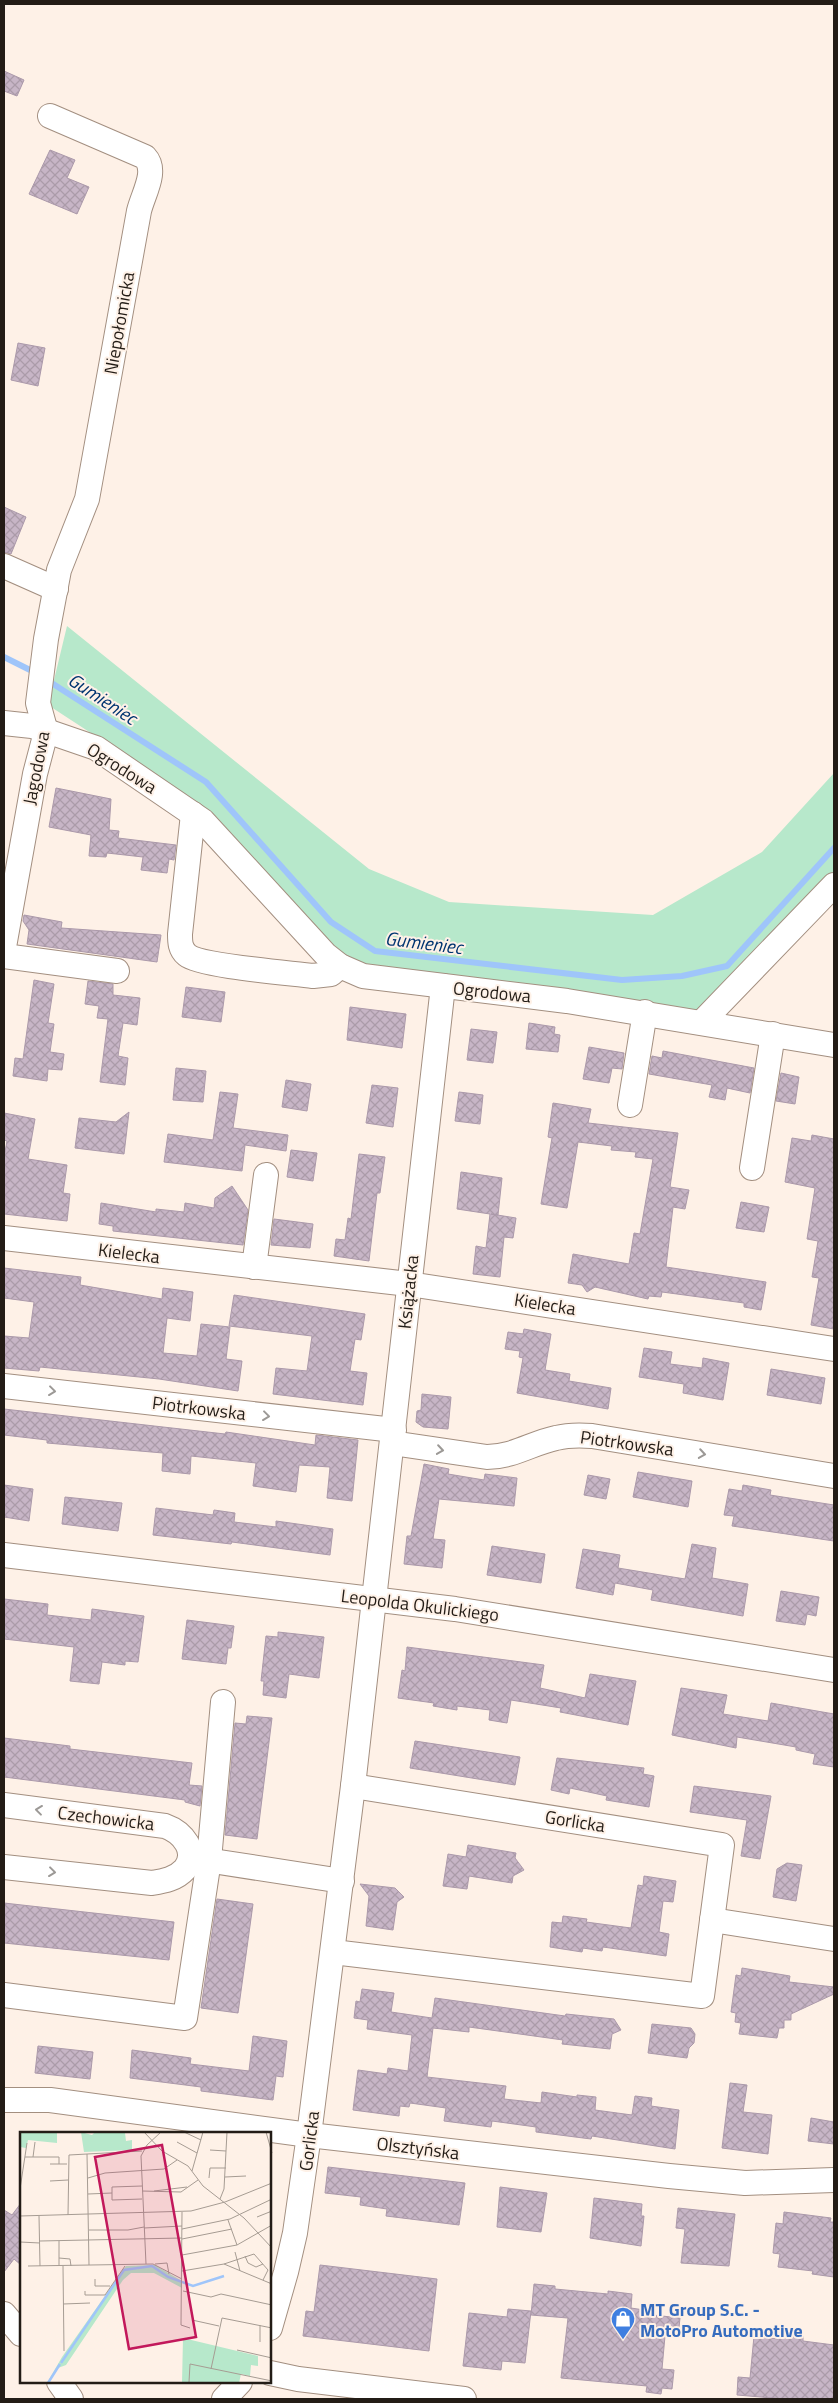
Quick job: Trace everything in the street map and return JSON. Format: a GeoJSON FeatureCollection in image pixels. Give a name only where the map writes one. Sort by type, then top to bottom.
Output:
{"type":"FeatureCollection","features":[{"type":"Feature","properties":{"kind":"street","name":"Niepołomicka"},"geometry":{"type":"LineString","coordinates":[[50,116],[145,157],[149,162],[150,170],[139,210],[84,513],[59,570],[56,589]]}},
{"type":"Feature","properties":{"kind":"street"},"geometry":{"type":"LineString","coordinates":[[4,566],[56,589]]}},
{"type":"Feature","properties":{"kind":"street","name":"Jagodowa"},"geometry":{"type":"LineString","coordinates":[[4,947],[14,830],[35,774],[46,732],[39,709],[40,677],[56,589]]}},
{"type":"Feature","properties":{"kind":"street","name":"Ogrodowa"},"geometry":{"type":"LineString","coordinates":[[4,723],[32,726],[96,748],[194,814],[203,821],[326,955],[340,966],[363,976],[644,1012],[834,1045]]}},
{"type":"Feature","properties":{"kind":"street"},"geometry":{"type":"LineString","coordinates":[[194,814],[180,934],[180,943],[187,955],[205,962],[313,976],[331,974],[340,966]]}},
{"type":"Feature","properties":{"kind":"street"},"geometry":{"type":"LineString","coordinates":[[702,1022],[834,885]]}},
{"type":"Feature","properties":{"kind":"street"},"geometry":{"type":"LineString","coordinates":[[4,956],[117,971]]}},
{"type":"Feature","properties":{"kind":"street","name":"Książacka"},"geometry":{"type":"LineString","coordinates":[[374,1599],[443,986]]}},
{"type":"Feature","properties":{"kind":"street"},"geometry":{"type":"LineString","coordinates":[[630,1105],[644,1012]]}},
{"type":"Feature","properties":{"kind":"street"},"geometry":{"type":"LineString","coordinates":[[752,1168],[773,1034]]}},
{"type":"Feature","properties":{"kind":"street"},"geometry":{"type":"LineString","coordinates":[[254,1267],[266,1175]]}},
{"type":"Feature","properties":{"kind":"street","name":"Kielecka"},"geometry":{"type":"LineString","coordinates":[[4,1238],[409,1284],[834,1349]]}},
{"type":"Feature","properties":{"kind":"street","name":"Piotrkowska"},"geometry":{"type":"LineString","coordinates":[[4,1386],[393,1437],[487,1457],[503,1457],[554,1438],[572,1435],[592,1436],[834,1476]]}},
{"type":"Feature","properties":{"kind":"street","name":"Leopolda Okulickiego"},"geometry":{"type":"LineString","coordinates":[[4,1555],[374,1599],[538,1621],[834,1670]]}},
{"type":"Feature","properties":{"kind":"street","name":"Gorlicka"},"geometry":{"type":"LineString","coordinates":[[271,2324],[295,2233],[309,2135],[354,1786],[374,1599]]}},
{"type":"Feature","properties":{"kind":"street"},"geometry":{"type":"LineString","coordinates":[[4,1995],[185,2018],[199,1859],[223,1702]]}},
{"type":"Feature","properties":{"kind":"street","name":"Gorlicka"},"geometry":{"type":"LineString","coordinates":[[333,1952],[702,1996],[722,1845],[354,1786]]}},
{"type":"Feature","properties":{"kind":"street","name":"Czechowicka"},"geometry":{"type":"LineString","coordinates":[[4,1805],[165,1826],[176,1830],[185,1838],[189,1847],[199,1859]]}},
{"type":"Feature","properties":{"kind":"street"},"geometry":{"type":"LineString","coordinates":[[4,1867],[152,1883],[167,1880],[177,1875],[199,1859],[342,1881]]}},
{"type":"Feature","properties":{"kind":"street"},"geometry":{"type":"LineString","coordinates":[[712,1920],[834,1939]]}},
{"type":"Feature","properties":{"kind":"street","name":"Olsztyńska"},"geometry":{"type":"LineString","coordinates":[[4,2100],[50,2100],[309,2135],[712,2181],[754,2183],[834,2180]]}},
{"type":"Feature","properties":{"kind":"street"},"geometry":{"type":"LineString","coordinates":[[4,2314],[20,2333]]}},
{"type":"Feature","properties":{"kind":"street"},"geometry":{"type":"LineString","coordinates":[[271,2373],[298,2379],[464,2399]]}},
{"type":"Feature","properties":{"kind":"street"},"geometry":{"type":"LineString","coordinates":[[60,2383],[71,2399]]}},
{"type":"Feature","properties":{"kind":"street"},"geometry":{"type":"LineString","coordinates":[[224,2399],[239,2383]]}},
{"type":"Feature","properties":{"kind":"green space"},"geometry":{"type":"Polygon","coordinates":[[[67,626],[369,869],[449,902],[653,915],[762,852],[834,773],[834,873],[719,994],[693,1013],[363,965],[339,955],[201,805],[48,705],[67,626]]]}},
{"type":"Feature","properties":{"kind":"building"},"geometry":{"type":"Polygon","coordinates":[[[4,71],[24,80],[17,96],[4,91],[4,71]]]}},
{"type":"Feature","properties":{"kind":"building"},"geometry":{"type":"Polygon","coordinates":[[[50,150],[75,160],[67,178],[89,187],[77,214],[29,194],[50,150]]]}},
{"type":"Feature","properties":{"kind":"building"},"geometry":{"type":"Polygon","coordinates":[[[18,343],[45,348],[38,386],[11,380],[18,343]]]}},
{"type":"Feature","properties":{"kind":"building"},"geometry":{"type":"Polygon","coordinates":[[[4,507],[26,517],[11,554],[4,552],[4,507]]]}},
{"type":"Feature","properties":{"kind":"building"},"geometry":{"type":"Polygon","coordinates":[[[56,788],[111,799],[109,830],[119,831],[118,838],[176,845],[174,860],[169,859],[167,873],[141,870],[143,857],[107,853],[106,857],[89,856],[91,835],[49,827],[56,788]]]}},
{"type":"Feature","properties":{"kind":"building"},"geometry":{"type":"Polygon","coordinates":[[[24,915],[62,922],[61,928],[161,935],[157,962],[27,944],[29,930],[23,921],[24,915]]]}},
{"type":"Feature","properties":{"kind":"building"},"geometry":{"type":"Polygon","coordinates":[[[34,980],[54,984],[48,1023],[54,1024],[50,1052],[64,1054],[62,1070],[48,1069],[47,1081],[13,1076],[15,1058],[23,1059],[34,980]]]}},
{"type":"Feature","properties":{"kind":"building"},"geometry":{"type":"Polygon","coordinates":[[[88,981],[113,984],[113,995],[140,998],[137,1025],[123,1023],[118,1056],[128,1058],[125,1085],[100,1082],[108,1019],[97,1018],[99,1006],[85,1004],[88,981]]]}},
{"type":"Feature","properties":{"kind":"building"},"geometry":{"type":"Polygon","coordinates":[[[186,987],[225,992],[221,1022],[182,1017],[186,987]]]}},
{"type":"Feature","properties":{"kind":"building"},"geometry":{"type":"Polygon","coordinates":[[[350,1007],[406,1014],[402,1048],[347,1040],[350,1007]]]}},
{"type":"Feature","properties":{"kind":"building"},"geometry":{"type":"Polygon","coordinates":[[[529,1023],[555,1027],[554,1034],[560,1035],[558,1052],[526,1049],[529,1023]]]}},
{"type":"Feature","properties":{"kind":"building"},"geometry":{"type":"Polygon","coordinates":[[[471,1029],[497,1032],[493,1063],[467,1060],[471,1029]]]}},
{"type":"Feature","properties":{"kind":"building"},"geometry":{"type":"Polygon","coordinates":[[[589,1047],[624,1053],[622,1069],[612,1068],[609,1083],[583,1079],[589,1047]]]}},
{"type":"Feature","properties":{"kind":"building"},"geometry":{"type":"Polygon","coordinates":[[[663,1051],[754,1068],[750,1093],[727,1088],[725,1100],[709,1097],[712,1085],[649,1074],[652,1056],[662,1058],[663,1051]]]}},
{"type":"Feature","properties":{"kind":"building"},"geometry":{"type":"Polygon","coordinates":[[[176,1068],[206,1071],[203,1102],[173,1100],[176,1068]]]}},
{"type":"Feature","properties":{"kind":"building"},"geometry":{"type":"Polygon","coordinates":[[[781,1073],[799,1077],[795,1104],[776,1101],[781,1073]]]}},
{"type":"Feature","properties":{"kind":"building"},"geometry":{"type":"Polygon","coordinates":[[[286,1080],[311,1084],[307,1111],[282,1107],[286,1080]]]}},
{"type":"Feature","properties":{"kind":"building"},"geometry":{"type":"Polygon","coordinates":[[[372,1085],[398,1088],[393,1127],[366,1123],[372,1085]]]}},
{"type":"Feature","properties":{"kind":"building"},"geometry":{"type":"Polygon","coordinates":[[[220,1092],[238,1094],[233,1128],[288,1135],[286,1151],[245,1145],[242,1171],[164,1162],[168,1134],[213,1140],[220,1092]]]}},
{"type":"Feature","properties":{"kind":"building"},"geometry":{"type":"Polygon","coordinates":[[[459,1092],[483,1095],[480,1124],[455,1121],[459,1092]]]}},
{"type":"Feature","properties":{"kind":"building"},"geometry":{"type":"Polygon","coordinates":[[[553,1103],[591,1109],[588,1123],[678,1133],[670,1187],[689,1190],[685,1209],[673,1207],[666,1267],[766,1282],[761,1310],[744,1307],[744,1303],[662,1292],[661,1297],[649,1296],[648,1299],[595,1287],[587,1292],[582,1285],[568,1283],[573,1254],[629,1264],[634,1233],[640,1234],[653,1159],[635,1157],[636,1152],[611,1150],[612,1146],[578,1142],[567,1208],[541,1204],[552,1138],[548,1137],[553,1103]]]}},
{"type":"Feature","properties":{"kind":"building"},"geometry":{"type":"Polygon","coordinates":[[[129,1112],[124,1154],[75,1148],[79,1118],[116,1122],[129,1112]]]}},
{"type":"Feature","properties":{"kind":"building"},"geometry":{"type":"Polygon","coordinates":[[[4,1113],[35,1119],[28,1159],[67,1165],[63,1193],[70,1194],[67,1221],[4,1214],[4,1157],[7,1141],[4,1140],[4,1113]]]}},
{"type":"Feature","properties":{"kind":"building"},"geometry":{"type":"Polygon","coordinates":[[[812,1135],[834,1139],[834,1329],[811,1325],[819,1278],[812,1277],[818,1241],[807,1239],[815,1188],[785,1182],[792,1138],[811,1141],[812,1135]]]}},
{"type":"Feature","properties":{"kind":"building"},"geometry":{"type":"Polygon","coordinates":[[[291,1150],[317,1153],[313,1181],[287,1177],[291,1150]]]}},
{"type":"Feature","properties":{"kind":"building"},"geometry":{"type":"Polygon","coordinates":[[[359,1154],[385,1157],[380,1193],[377,1193],[369,1261],[334,1256],[336,1239],[345,1240],[348,1218],[351,1219],[359,1154]]]}},
{"type":"Feature","properties":{"kind":"building"},"geometry":{"type":"Polygon","coordinates":[[[461,1172],[502,1178],[498,1215],[491,1214],[516,1218],[513,1238],[504,1237],[500,1277],[473,1274],[476,1246],[486,1248],[490,1214],[457,1209],[461,1172]]]}},
{"type":"Feature","properties":{"kind":"building"},"geometry":{"type":"Polygon","coordinates":[[[232,1186],[248,1210],[243,1245],[113,1231],[113,1226],[99,1224],[101,1203],[156,1212],[156,1209],[184,1212],[185,1203],[214,1208],[215,1198],[232,1186]]]}},
{"type":"Feature","properties":{"kind":"building"},"geometry":{"type":"Polygon","coordinates":[[[741,1202],[769,1207],[764,1232],[736,1228],[741,1202]]]}},
{"type":"Feature","properties":{"kind":"building"},"geometry":{"type":"Polygon","coordinates":[[[274,1219],[313,1224],[310,1248],[271,1245],[274,1219]]]}},
{"type":"Feature","properties":{"kind":"building"},"geometry":{"type":"Polygon","coordinates":[[[4,1268],[81,1277],[80,1285],[162,1299],[163,1288],[193,1292],[190,1321],[167,1318],[163,1353],[197,1356],[201,1324],[230,1327],[226,1359],[242,1361],[238,1391],[159,1379],[40,1367],[39,1371],[4,1368],[4,1336],[29,1338],[34,1302],[4,1298],[4,1268]]]}},
{"type":"Feature","properties":{"kind":"building"},"geometry":{"type":"Polygon","coordinates":[[[234,1295],[365,1314],[361,1340],[355,1339],[350,1371],[367,1373],[363,1405],[273,1394],[276,1368],[307,1371],[312,1336],[229,1326],[234,1295]]]}},
{"type":"Feature","properties":{"kind":"building"},"geometry":{"type":"Polygon","coordinates":[[[524,1329],[551,1334],[545,1370],[570,1374],[569,1381],[611,1388],[608,1409],[517,1393],[523,1358],[519,1357],[520,1351],[505,1349],[508,1332],[523,1334],[524,1329]]]}},
{"type":"Feature","properties":{"kind":"building"},"geometry":{"type":"Polygon","coordinates":[[[644,1348],[672,1352],[670,1364],[702,1368],[703,1358],[729,1363],[723,1400],[683,1393],[684,1384],[639,1377],[644,1348]]]}},
{"type":"Feature","properties":{"kind":"building"},"geometry":{"type":"Polygon","coordinates":[[[771,1369],[825,1378],[821,1404],[767,1395],[771,1369]]]}},
{"type":"Feature","properties":{"kind":"building"},"geometry":{"type":"Polygon","coordinates":[[[422,1394],[451,1397],[448,1429],[423,1427],[416,1422],[417,1411],[421,1410],[422,1394]]]}},
{"type":"Feature","properties":{"kind":"building"},"geometry":{"type":"Polygon","coordinates":[[[4,1409],[225,1434],[226,1432],[315,1445],[316,1435],[358,1440],[352,1501],[327,1498],[330,1467],[299,1465],[296,1492],[253,1486],[256,1463],[191,1456],[190,1474],[162,1471],[163,1453],[47,1443],[47,1440],[4,1435],[4,1409]]]}},
{"type":"Feature","properties":{"kind":"building"},"geometry":{"type":"Polygon","coordinates":[[[424,1464],[449,1469],[448,1474],[484,1480],[485,1474],[517,1478],[514,1506],[439,1499],[433,1539],[445,1540],[442,1568],[404,1564],[407,1536],[411,1536],[424,1464]]]}},
{"type":"Feature","properties":{"kind":"building"},"geometry":{"type":"Polygon","coordinates":[[[638,1472],[692,1481],[688,1507],[633,1497],[638,1472]]]}},
{"type":"Feature","properties":{"kind":"building"},"geometry":{"type":"Polygon","coordinates":[[[588,1475],[610,1479],[606,1499],[584,1495],[588,1475]]]}},
{"type":"Feature","properties":{"kind":"building"},"geometry":{"type":"Polygon","coordinates":[[[4,1485],[33,1489],[29,1521],[4,1517],[4,1485]]]}},
{"type":"Feature","properties":{"kind":"building"},"geometry":{"type":"Polygon","coordinates":[[[743,1485],[771,1490],[770,1495],[834,1505],[834,1541],[732,1526],[734,1516],[724,1515],[729,1489],[742,1491],[743,1485]]]}},
{"type":"Feature","properties":{"kind":"building"},"geometry":{"type":"Polygon","coordinates":[[[65,1497],[122,1503],[118,1531],[62,1524],[65,1497]]]}},
{"type":"Feature","properties":{"kind":"building"},"geometry":{"type":"Polygon","coordinates":[[[156,1508],[213,1515],[214,1510],[235,1513],[234,1522],[276,1527],[276,1521],[333,1529],[330,1555],[232,1542],[231,1544],[153,1535],[156,1508]]]}},
{"type":"Feature","properties":{"kind":"building"},"geometry":{"type":"Polygon","coordinates":[[[692,1544],[716,1548],[712,1578],[748,1584],[743,1616],[651,1600],[653,1590],[615,1583],[613,1595],[576,1588],[583,1549],[620,1555],[618,1568],[685,1579],[692,1544]]]}},
{"type":"Feature","properties":{"kind":"building"},"geometry":{"type":"Polygon","coordinates":[[[492,1546],[545,1554],[541,1583],[487,1575],[492,1546]]]}},
{"type":"Feature","properties":{"kind":"building"},"geometry":{"type":"Polygon","coordinates":[[[781,1591],[819,1597],[816,1616],[807,1614],[805,1625],[776,1621],[781,1591]]]}},
{"type":"Feature","properties":{"kind":"building"},"geometry":{"type":"Polygon","coordinates":[[[4,1599],[48,1604],[47,1615],[91,1620],[92,1609],[144,1616],[138,1662],[125,1661],[125,1665],[102,1662],[99,1684],[70,1681],[74,1647],[4,1639],[4,1599]]]}},
{"type":"Feature","properties":{"kind":"building"},"geometry":{"type":"Polygon","coordinates":[[[187,1620],[234,1626],[231,1648],[228,1648],[226,1664],[182,1659],[187,1620]]]}},
{"type":"Feature","properties":{"kind":"building"},"geometry":{"type":"Polygon","coordinates":[[[278,1632],[324,1637],[319,1678],[289,1674],[286,1698],[263,1695],[264,1681],[261,1681],[266,1636],[278,1637],[278,1632]]]}},
{"type":"Feature","properties":{"kind":"building"},"geometry":{"type":"Polygon","coordinates":[[[407,1647],[544,1665],[540,1688],[585,1698],[590,1674],[636,1681],[628,1725],[560,1712],[561,1708],[511,1700],[507,1723],[489,1720],[490,1710],[457,1706],[457,1710],[433,1706],[434,1703],[398,1698],[402,1670],[405,1671],[407,1647]]]}},
{"type":"Feature","properties":{"kind":"building"},"geometry":{"type":"Polygon","coordinates":[[[681,1688],[727,1695],[723,1714],[768,1721],[771,1703],[834,1714],[834,1767],[813,1764],[815,1754],[796,1750],[796,1747],[737,1737],[736,1748],[672,1735],[681,1688]]]}},
{"type":"Feature","properties":{"kind":"building"},"geometry":{"type":"Polygon","coordinates":[[[247,1716],[272,1718],[257,1839],[225,1835],[235,1723],[246,1724],[247,1716]]]}},
{"type":"Feature","properties":{"kind":"building"},"geometry":{"type":"Polygon","coordinates":[[[4,1738],[70,1746],[70,1749],[192,1763],[189,1785],[202,1786],[200,1806],[185,1802],[185,1800],[4,1777],[4,1738]]]}},
{"type":"Feature","properties":{"kind":"building"},"geometry":{"type":"Polygon","coordinates":[[[415,1741],[520,1757],[515,1785],[410,1768],[415,1741]]]}},
{"type":"Feature","properties":{"kind":"building"},"geometry":{"type":"Polygon","coordinates":[[[557,1758],[644,1768],[643,1774],[654,1776],[649,1807],[606,1800],[607,1796],[570,1788],[569,1794],[551,1790],[557,1758]]]}},
{"type":"Feature","properties":{"kind":"building"},"geometry":{"type":"Polygon","coordinates":[[[694,1786],[771,1796],[760,1859],[741,1856],[747,1820],[690,1812],[694,1786]]]}},
{"type":"Feature","properties":{"kind":"building"},"geometry":{"type":"Polygon","coordinates":[[[468,1845],[516,1853],[515,1858],[524,1870],[513,1876],[512,1883],[469,1876],[467,1889],[443,1886],[448,1854],[466,1857],[468,1845]]]}},
{"type":"Feature","properties":{"kind":"building"},"geometry":{"type":"Polygon","coordinates":[[[787,1863],[802,1865],[796,1901],[773,1897],[777,1869],[787,1863]]]}},
{"type":"Feature","properties":{"kind":"building"},"geometry":{"type":"Polygon","coordinates":[[[644,1876],[676,1881],[673,1902],[663,1901],[659,1932],[669,1934],[666,1956],[603,1947],[602,1951],[583,1948],[582,1952],[550,1947],[552,1922],[562,1923],[563,1916],[587,1919],[586,1922],[631,1928],[638,1885],[643,1886],[644,1876]]]}},
{"type":"Feature","properties":{"kind":"building"},"geometry":{"type":"Polygon","coordinates":[[[360,1884],[395,1888],[404,1897],[397,1902],[393,1930],[366,1926],[369,1896],[360,1884]]]}},
{"type":"Feature","properties":{"kind":"building"},"geometry":{"type":"Polygon","coordinates":[[[217,1899],[253,1904],[238,2013],[201,2008],[217,1899]]]}},
{"type":"Feature","properties":{"kind":"building"},"geometry":{"type":"Polygon","coordinates":[[[4,1903],[174,1922],[169,1960],[4,1943],[4,1903]]]}},
{"type":"Feature","properties":{"kind":"building"},"geometry":{"type":"Polygon","coordinates":[[[742,1968],[790,1976],[789,1982],[834,1987],[834,1994],[791,2014],[791,2020],[784,2020],[784,2028],[779,2028],[777,2038],[739,2034],[741,2023],[735,2022],[736,2013],[731,2012],[736,1975],[741,1976],[742,1968]]]}},
{"type":"Feature","properties":{"kind":"building"},"geometry":{"type":"Polygon","coordinates":[[[362,1989],[394,1993],[391,2012],[432,2018],[435,1998],[565,2016],[566,2014],[614,2019],[621,2030],[612,2034],[610,2049],[562,2044],[563,2040],[469,2027],[469,2032],[433,2028],[427,2077],[506,2086],[504,2099],[541,2103],[542,2092],[577,2097],[577,2095],[596,2097],[595,2110],[632,2115],[635,2096],[652,2098],[651,2106],[679,2110],[675,2149],[592,2136],[591,2139],[536,2132],[536,2127],[492,2121],[491,2127],[444,2121],[446,2108],[410,2103],[409,2107],[400,2106],[399,2116],[353,2110],[358,2070],[387,2074],[388,2068],[408,2071],[412,2035],[367,2029],[368,2020],[354,2018],[356,2001],[360,2002],[362,1989]]]}},
{"type":"Feature","properties":{"kind":"building"},"geometry":{"type":"Polygon","coordinates":[[[652,2024],[691,2028],[695,2034],[694,2043],[689,2048],[687,2058],[648,2053],[652,2024]]]}},
{"type":"Feature","properties":{"kind":"building"},"geometry":{"type":"Polygon","coordinates":[[[253,2036],[287,2041],[283,2077],[276,2076],[273,2100],[201,2091],[201,2087],[130,2078],[132,2050],[191,2058],[190,2064],[249,2071],[253,2036]]]}},
{"type":"Feature","properties":{"kind":"building"},"geometry":{"type":"Polygon","coordinates":[[[38,2046],[93,2052],[90,2079],[35,2073],[38,2046]]]}},
{"type":"Feature","properties":{"kind":"building"},"geometry":{"type":"Polygon","coordinates":[[[730,2083],[747,2085],[743,2112],[772,2115],[768,2154],[722,2148],[730,2083]]]}},
{"type":"Feature","properties":{"kind":"building"},"geometry":{"type":"Polygon","coordinates":[[[811,2118],[834,2122],[834,2144],[808,2141],[811,2118]]]}},
{"type":"Feature","properties":{"kind":"building"},"geometry":{"type":"Polygon","coordinates":[[[328,2167],[465,2183],[459,2225],[386,2216],[387,2209],[360,2205],[361,2197],[325,2193],[328,2167]]]}},
{"type":"Feature","properties":{"kind":"building"},"geometry":{"type":"Polygon","coordinates":[[[500,2187],[547,2193],[541,2232],[497,2227],[500,2187]]]}},
{"type":"Feature","properties":{"kind":"building"},"geometry":{"type":"Polygon","coordinates":[[[594,2198],[642,2204],[641,2216],[644,2216],[641,2246],[590,2238],[594,2198]]]}},
{"type":"Feature","properties":{"kind":"building"},"geometry":{"type":"Polygon","coordinates":[[[20,2204],[20,2264],[14,2259],[4,2272],[4,2210],[12,2215],[20,2204]]]}},
{"type":"Feature","properties":{"kind":"building"},"geometry":{"type":"Polygon","coordinates":[[[678,2208],[735,2214],[729,2266],[681,2263],[685,2229],[676,2228],[678,2208]]]}},
{"type":"Feature","properties":{"kind":"building"},"geometry":{"type":"Polygon","coordinates":[[[784,2212],[831,2218],[830,2222],[834,2222],[834,2277],[812,2274],[813,2271],[778,2267],[780,2254],[773,2253],[776,2223],[783,2224],[784,2212]]]}},
{"type":"Feature","properties":{"kind":"building"},"geometry":{"type":"Polygon","coordinates":[[[320,2265],[437,2279],[429,2351],[303,2336],[306,2311],[314,2312],[320,2265]]]}},
{"type":"Feature","properties":{"kind":"building"},"geometry":{"type":"Polygon","coordinates":[[[534,2284],[555,2286],[555,2289],[608,2294],[608,2291],[632,2294],[631,2308],[644,2310],[644,2314],[680,2318],[678,2337],[665,2336],[662,2369],[674,2370],[672,2389],[662,2388],[661,2394],[646,2392],[647,2386],[561,2378],[568,2318],[531,2315],[534,2284]]]}},
{"type":"Feature","properties":{"kind":"building"},"geometry":{"type":"Polygon","coordinates":[[[508,2309],[531,2311],[525,2363],[502,2361],[501,2370],[463,2366],[469,2313],[507,2317],[508,2309]]]}},
{"type":"Feature","properties":{"kind":"building"},"geometry":{"type":"Polygon","coordinates":[[[778,2333],[803,2336],[803,2341],[834,2345],[834,2399],[784,2399],[737,2395],[738,2377],[750,2378],[754,2336],[778,2339],[778,2333]]]}},
{"type":"Feature","properties":{"kind":"waterway","name":"Gumieniec"},"geometry":{"type":"LineString","coordinates":[[4,657],[36,673]]}},
{"type":"Feature","properties":{"kind":"waterway","name":"Gumieniec"},"geometry":{"type":"LineString","coordinates":[[47,680],[206,782],[331,922],[375,951],[622,980],[682,976],[727,966],[834,848]]}},
{"type":"Feature","properties":{"kind":"place","name":"MT Group S.C. - MotoPro Automotive"},"geometry":{"type":"Point","coordinates":[623,2340]}}]}
